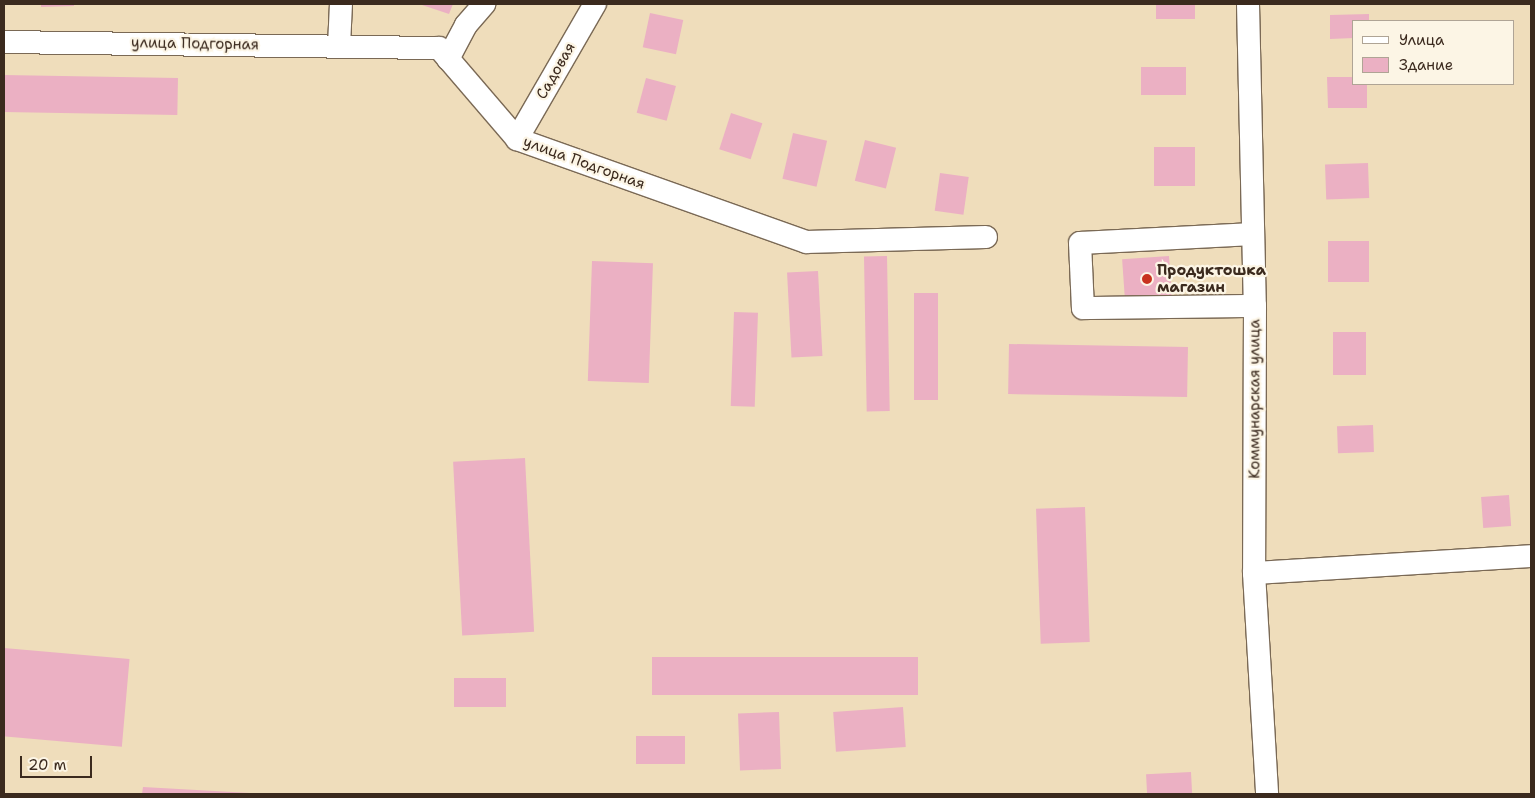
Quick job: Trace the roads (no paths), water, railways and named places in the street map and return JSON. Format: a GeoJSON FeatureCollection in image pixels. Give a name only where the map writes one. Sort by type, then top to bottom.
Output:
{"type":"FeatureCollection","features":[{"type":"Feature","properties":{"kind":"street"},"geometry":{"type":"LineString","coordinates":[[339,46],[341,4]]}},
{"type":"Feature","properties":{"kind":"street"},"geometry":{"type":"LineString","coordinates":[[448,59],[466,25],[484,4]]}},
{"type":"Feature","properties":{"kind":"street","name":"Садовая"},"geometry":{"type":"LineString","coordinates":[[517,139],[595,4]]}},
{"type":"Feature","properties":{"kind":"street","name":"Коммунарская улица"},"geometry":{"type":"LineString","coordinates":[[1248,4],[1255,306],[1254,573],[1267,794]]}},
{"type":"Feature","properties":{"kind":"street","name":"улица Подгорная"},"geometry":{"type":"LineString","coordinates":[[4,42],[438,48],[517,139],[806,242],[986,236]]}},
{"type":"Feature","properties":{"kind":"street"},"geometry":{"type":"LineString","coordinates":[[1253,234],[1080,243],[1083,308],[1255,306]]}},
{"type":"Feature","properties":{"kind":"street"},"geometry":{"type":"LineString","coordinates":[[1254,573],[1531,556]]}},
{"type":"Feature","properties":{"kind":"place","name":"Продуктошка магазин"},"geometry":{"type":"Point","coordinates":[1147,279]}}]}
